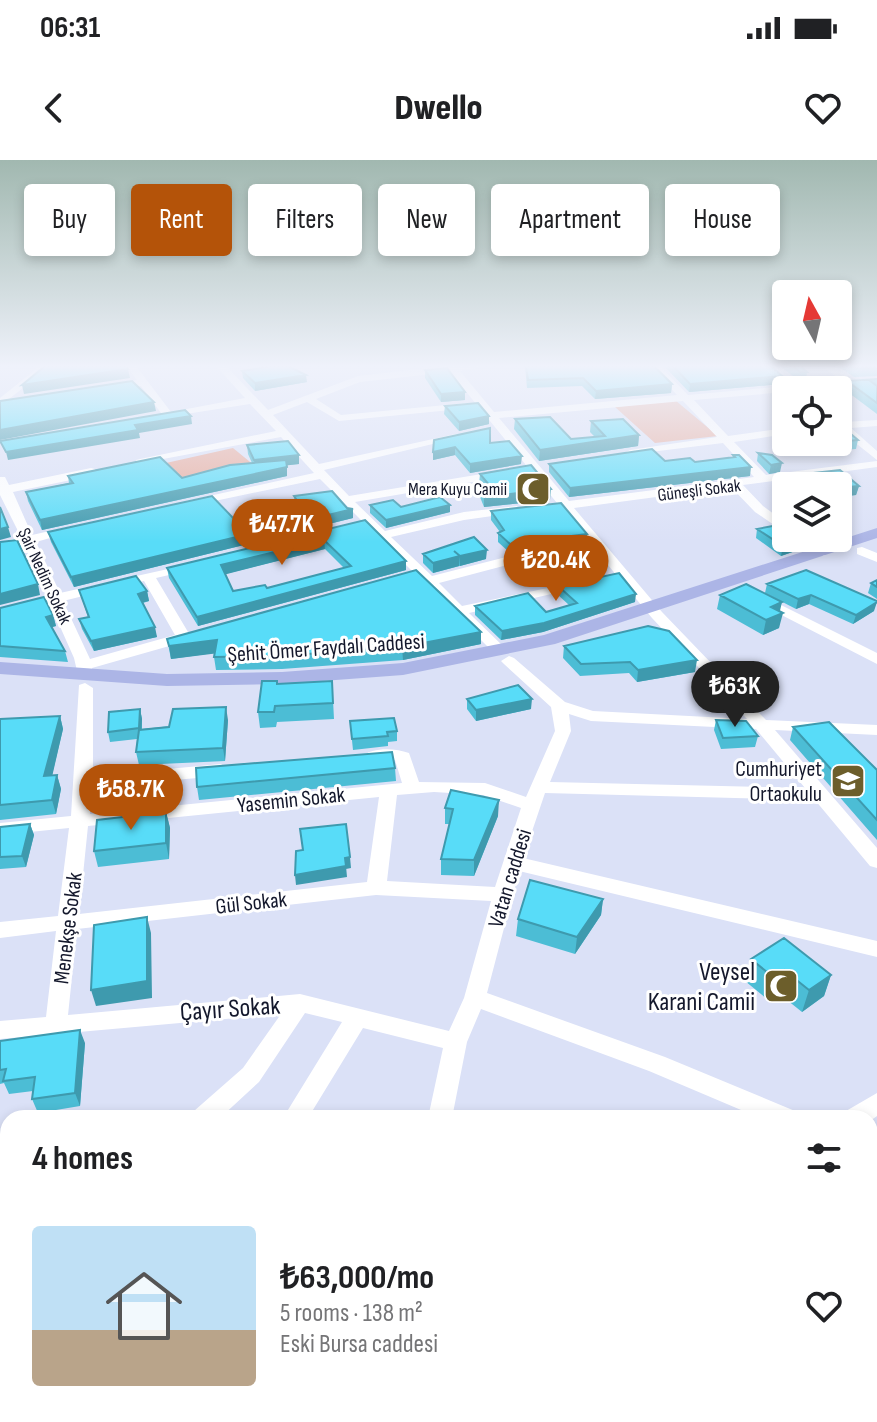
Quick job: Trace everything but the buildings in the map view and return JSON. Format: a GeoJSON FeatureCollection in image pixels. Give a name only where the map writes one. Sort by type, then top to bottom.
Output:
{"type":"FeatureCollection","features":[{"type":"Feature","properties":{"kind":"main road","name":"Şehit Ömer Faydalı Caddesi"},"geometry":{"type":"LineString","coordinates":[[0,668],[167,680],[282,678],[403,669],[559,650],[653,610],[877,533]]}},
{"type":"Feature","properties":{"kind":"main road","name":"Şehit Ömer Faydalı Caddesi"},"geometry":{"type":"LineString","coordinates":[[653,610],[742,589],[872,551]]}},
{"type":"Feature","properties":{"kind":"main road","name":"Şehit Ömer Faydalı Caddesi"},"geometry":{"type":"LineString","coordinates":[[0,681],[85,676]]}},
{"type":"Feature","properties":{"kind":"street"},"geometry":{"type":"LineString","coordinates":[[277,425],[420,577],[559,705],[591,716],[877,730]]}},
{"type":"Feature","properties":{"kind":"street"},"geometry":{"type":"LineString","coordinates":[[493,425],[538,468],[603,548],[608,576],[653,610],[760,723],[877,861]]}},
{"type":"Feature","properties":{"kind":"street"},"geometry":{"type":"LineString","coordinates":[[711,425],[765,481]]}},
{"type":"Feature","properties":{"kind":"street"},"geometry":{"type":"LineString","coordinates":[[183,506],[475,432]]}},
{"type":"Feature","properties":{"kind":"street"},"geometry":{"type":"LineString","coordinates":[[129,465],[284,433]]}},
{"type":"Feature","properties":{"kind":"street"},"geometry":{"type":"LineString","coordinates":[[623,454],[772,433]]}},
{"type":"Feature","properties":{"kind":"street"},"geometry":{"type":"LineString","coordinates":[[852,436],[877,457]]}},
{"type":"Feature","properties":{"kind":"street"},"geometry":{"type":"LineString","coordinates":[[644,440],[654,449]]}},
{"type":"Feature","properties":{"kind":"street","name":"Güneşli Sokak"},"geometry":{"type":"LineString","coordinates":[[383,535],[464,516],[736,485],[877,464]]}},
{"type":"Feature","properties":{"kind":"street"},"geometry":{"type":"LineString","coordinates":[[524,470],[552,466]]}},
{"type":"Feature","properties":{"kind":"street"},"geometry":{"type":"LineString","coordinates":[[2,486],[98,471]]}},
{"type":"Feature","properties":{"kind":"street"},"geometry":{"type":"LineString","coordinates":[[346,500],[510,472]]}},
{"type":"Feature","properties":{"kind":"street"},"geometry":{"type":"LineString","coordinates":[[736,485],[772,519]]}},
{"type":"Feature","properties":{"kind":"street","name":"Şair Nedim Sokak"},"geometry":{"type":"LineString","coordinates":[[2,486],[55,599],[85,676]]}},
{"type":"Feature","properties":{"kind":"street"},"geometry":{"type":"LineString","coordinates":[[353,526],[368,522]]}},
{"type":"Feature","properties":{"kind":"street"},"geometry":{"type":"LineString","coordinates":[[0,546],[90,526]]}},
{"type":"Feature","properties":{"kind":"street"},"geometry":{"type":"LineString","coordinates":[[420,577],[526,556],[603,548]]}},
{"type":"Feature","properties":{"kind":"street"},"geometry":{"type":"LineString","coordinates":[[0,612],[205,562]]}},
{"type":"Feature","properties":{"kind":"street"},"geometry":{"type":"LineString","coordinates":[[85,676],[192,635],[148,576]]}},
{"type":"Feature","properties":{"kind":"street"},"geometry":{"type":"LineString","coordinates":[[459,611],[608,576]]}},
{"type":"Feature","properties":{"kind":"street"},"geometry":{"type":"LineString","coordinates":[[742,589],[877,659]]}},
{"type":"Feature","properties":{"kind":"street","name":"Menekşe Sokak"},"geometry":{"type":"LineString","coordinates":[[56,1024],[84,782],[85,676]]}},
{"type":"Feature","properties":{"kind":"street"},"geometry":{"type":"LineString","coordinates":[[559,705],[563,731],[591,716]]}},
{"type":"Feature","properties":{"kind":"street","name":"Vatan caddesi"},"geometry":{"type":"LineString","coordinates":[[442,1110],[456,1042],[475,998],[512,862],[535,796],[563,731]]}},
{"type":"Feature","properties":{"kind":"street"},"geometry":{"type":"LineString","coordinates":[[347,759],[394,754],[403,757],[412,787]]}},
{"type":"Feature","properties":{"kind":"street"},"geometry":{"type":"LineString","coordinates":[[84,782],[239,768]]}},
{"type":"Feature","properties":{"kind":"street","name":"Yasemin Sokak"},"geometry":{"type":"LineString","coordinates":[[0,829],[412,787],[485,789],[535,796],[819,794]]}},
{"type":"Feature","properties":{"kind":"street"},"geometry":{"type":"LineString","coordinates":[[376,888],[389,789]]}},
{"type":"Feature","properties":{"kind":"street"},"geometry":{"type":"LineString","coordinates":[[512,862],[877,949]]}},
{"type":"Feature","properties":{"kind":"street","name":"Gül Sokak"},"geometry":{"type":"LineString","coordinates":[[0,930],[376,888],[503,894]]}},
{"type":"Feature","properties":{"kind":"street"},"geometry":{"type":"LineString","coordinates":[[475,998],[657,1064],[767,1110]]}},
{"type":"Feature","properties":{"kind":"street"},"geometry":{"type":"LineString","coordinates":[[212,1110],[251,1075],[300,1003]]}},
{"type":"Feature","properties":{"kind":"street","name":"Çayır Sokak"},"geometry":{"type":"LineString","coordinates":[[0,1030],[300,1003],[456,1042]]}},
{"type":"Feature","properties":{"kind":"street"},"geometry":{"type":"LineString","coordinates":[[300,1110],[358,1016]]}},
{"type":"Feature","properties":{"kind":"shaded area"},"geometry":{"type":"Polygon","coordinates":[[[635,425],[705,425],[718,436],[655,443],[635,425]]]}},
{"type":"Feature","properties":{"kind":"shaded area"},"geometry":{"type":"Polygon","coordinates":[[[233,448],[255,466],[185,482],[166,463],[233,448]]]}},
{"type":"Feature","properties":{"kind":"place","name":"Mera Kuyu Camii"},"geometry":{"type":"Point","coordinates":[533,489]}},
{"type":"Feature","properties":{"kind":"place","name":"Cumhuriyet Ortaokulu"},"geometry":{"type":"Point","coordinates":[848,781]}},
{"type":"Feature","properties":{"kind":"place","name":"Veysel Karani Camii"},"geometry":{"type":"Point","coordinates":[781,986]}}]}
